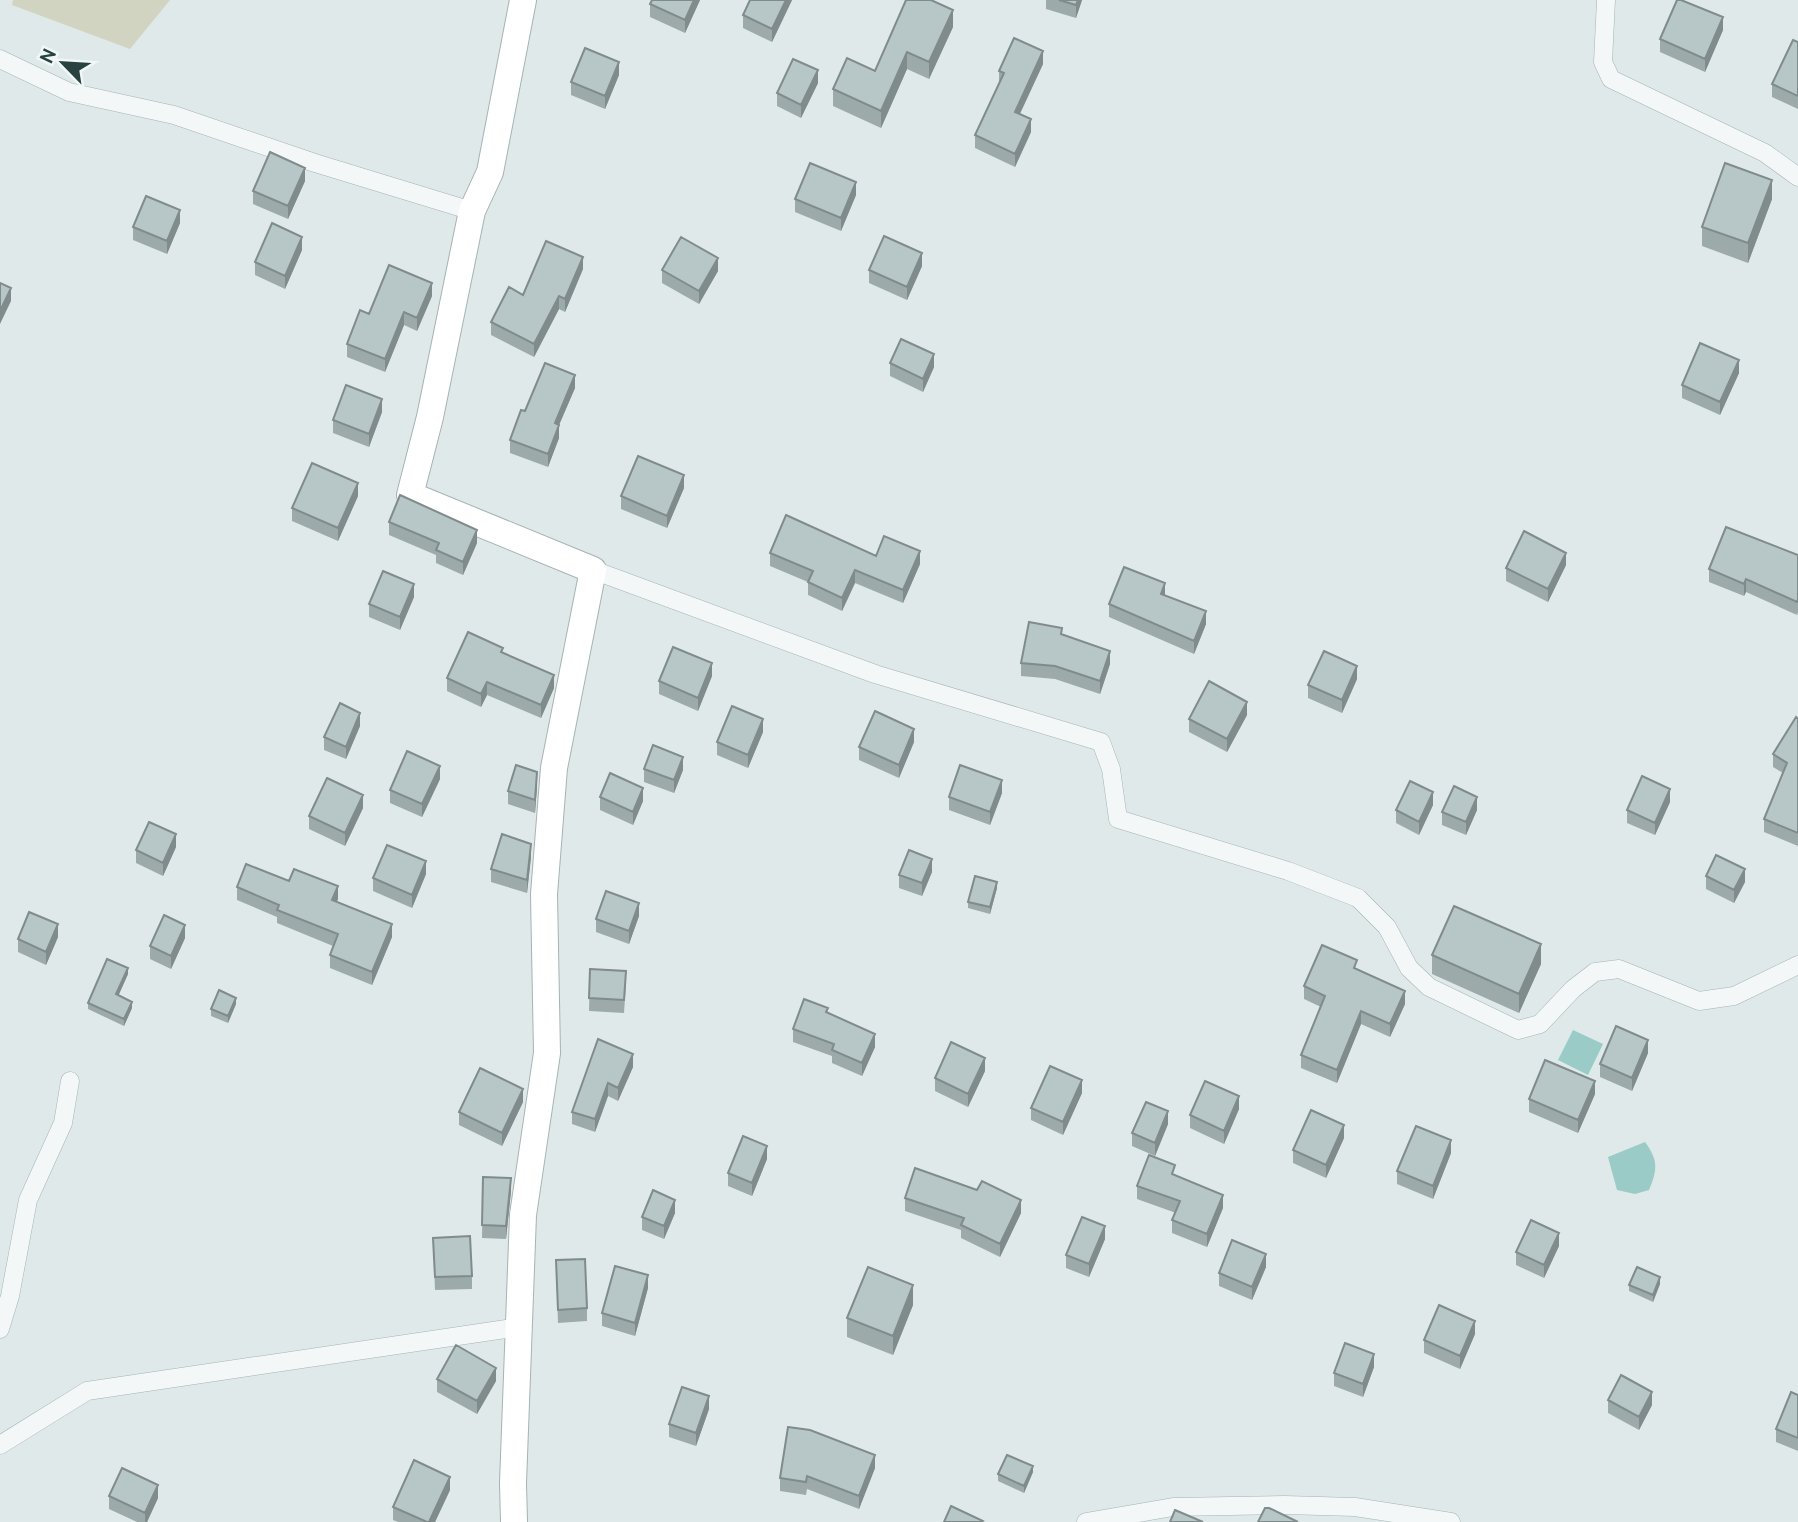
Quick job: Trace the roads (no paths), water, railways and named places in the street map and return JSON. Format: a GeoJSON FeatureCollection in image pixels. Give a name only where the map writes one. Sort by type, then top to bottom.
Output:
{"type":"FeatureCollection","features":[{"type":"Feature","properties":{"kind":"street"},"geometry":{"type":"LineString","coordinates":[[523,0],[490,172],[472,211],[430,417],[410,495],[593,570],[875,674],[1101,742],[1111,769],[1118,819],[1288,871],[1358,898],[1387,927],[1409,968],[1429,987],[1518,1030],[1540,1024],[1573,989],[1595,972],[1619,969],[1699,1001],[1734,996],[1798,965]]}},
{"type":"Feature","properties":{"kind":"street"},"geometry":{"type":"LineString","coordinates":[[1606,0],[1603,62],[1611,79],[1765,153],[1798,177]]}},
{"type":"Feature","properties":{"kind":"street"},"geometry":{"type":"LineString","coordinates":[[0,59],[69,92],[174,115],[315,163],[472,211]]}},
{"type":"Feature","properties":{"kind":"street"},"geometry":{"type":"LineString","coordinates":[[514,1522],[513,1483],[523,1215],[547,1053],[544,894],[554,768],[593,570]]}},
{"type":"Feature","properties":{"kind":"street"},"geometry":{"type":"LineString","coordinates":[[0,1329],[10,1296],[29,1200],[63,1123],[70,1081]]}},
{"type":"Feature","properties":{"kind":"street"},"geometry":{"type":"LineString","coordinates":[[0,1445],[87,1391],[519,1327]]}},
{"type":"Feature","properties":{"kind":"street"},"geometry":{"type":"LineString","coordinates":[[1086,1522],[1173,1507],[1285,1505],[1355,1507],[1451,1522]]}},
{"type":"Feature","properties":{"kind":"water"},"geometry":{"type":"Polygon","coordinates":[[[1573,1030],[1603,1044],[1588,1075],[1558,1060],[1573,1030]]]}},
{"type":"Feature","properties":{"kind":"water"},"geometry":{"type":"Polygon","coordinates":[[[1645,1142],[1655,1165],[1649,1190],[1635,1194],[1617,1190],[1608,1157],[1645,1142]]]}}]}
